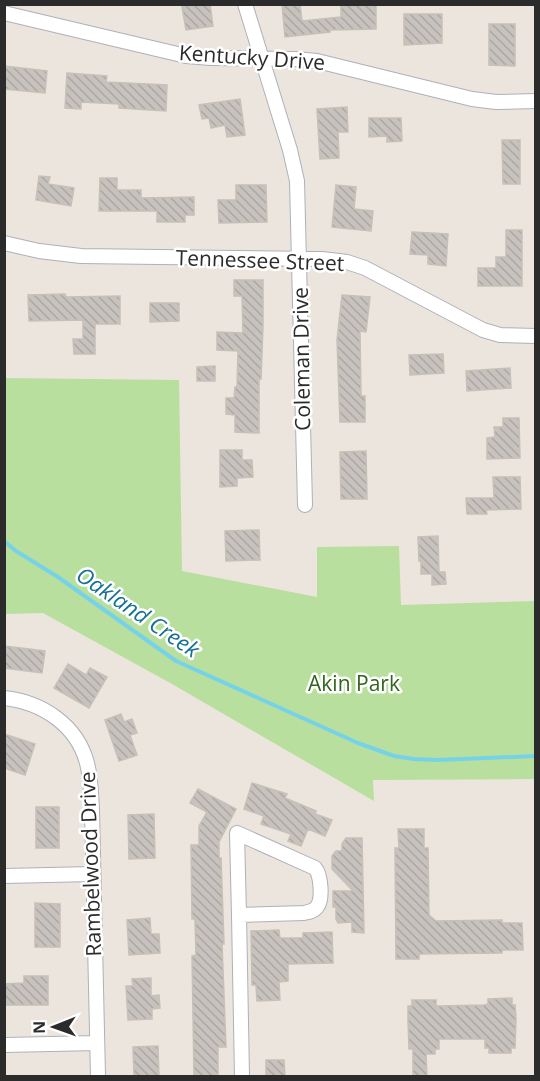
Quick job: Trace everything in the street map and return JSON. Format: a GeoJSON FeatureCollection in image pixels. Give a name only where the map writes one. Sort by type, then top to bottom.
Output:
{"type":"FeatureCollection","features":[{"type":"Feature","properties":{"kind":"street","name":"Coleman Drive"},"geometry":{"type":"LineString","coordinates":[[245,4],[295,170],[298,193],[305,504]]}},
{"type":"Feature","properties":{"kind":"street","name":"Kentucky Drive"},"geometry":{"type":"LineString","coordinates":[[4,13],[179,54],[211,58],[295,59],[326,62],[483,101],[536,101]]}},
{"type":"Feature","properties":{"kind":"street","name":"Tennessee Street"},"geometry":{"type":"LineString","coordinates":[[4,243],[39,251],[101,257],[300,259],[353,263],[483,330],[500,334],[536,336]]}},
{"type":"Feature","properties":{"kind":"street","name":"Rambelwood Drive"},"geometry":{"type":"LineString","coordinates":[[4,698],[43,708],[50,713],[64,724],[80,746],[87,763],[90,782],[98,1077]]}},
{"type":"Feature","properties":{"kind":"street"},"geometry":{"type":"LineString","coordinates":[[239,915],[312,911],[320,901],[318,871],[308,864],[237,833],[242,1077]]}},
{"type":"Feature","properties":{"kind":"street"},"geometry":{"type":"LineString","coordinates":[[4,876],[93,873]]}},
{"type":"Feature","properties":{"kind":"street"},"geometry":{"type":"LineString","coordinates":[[4,1045],[98,1043]]}},
{"type":"Feature","properties":{"kind":"green space","name":"Akin Park"},"geometry":{"type":"Polygon","coordinates":[[[4,378],[179,380],[182,571],[317,597],[317,547],[399,546],[401,605],[535,601],[535,779],[373,780],[374,801],[172,684],[43,613],[5,614],[4,378]]]}},
{"type":"Feature","properties":{"kind":"building"},"geometry":{"type":"Polygon","coordinates":[[[191,4],[210,4],[213,26],[186,30],[182,7],[191,4]]]}},
{"type":"Feature","properties":{"kind":"building"},"geometry":{"type":"Polygon","coordinates":[[[282,4],[300,4],[302,21],[341,17],[341,4],[376,4],[376,29],[330,30],[330,32],[285,37],[282,4]]]}},
{"type":"Feature","properties":{"kind":"building"},"geometry":{"type":"Polygon","coordinates":[[[404,14],[442,14],[442,43],[404,45],[404,14]]]}},
{"type":"Feature","properties":{"kind":"building"},"geometry":{"type":"Polygon","coordinates":[[[489,24],[515,24],[515,66],[489,65],[489,24]]]}},
{"type":"Feature","properties":{"kind":"building"},"geometry":{"type":"Polygon","coordinates":[[[4,66],[47,71],[45,93],[4,89],[4,66]]]}},
{"type":"Feature","properties":{"kind":"building"},"geometry":{"type":"Polygon","coordinates":[[[67,73],[107,76],[106,82],[167,85],[166,111],[119,108],[119,104],[81,102],[81,109],[65,108],[67,73]]]}},
{"type":"Feature","properties":{"kind":"building"},"geometry":{"type":"Polygon","coordinates":[[[240,99],[245,135],[227,137],[225,125],[211,128],[209,118],[202,119],[199,105],[240,99]]]}},
{"type":"Feature","properties":{"kind":"building"},"geometry":{"type":"Polygon","coordinates":[[[347,107],[348,132],[338,132],[339,158],[320,159],[317,109],[347,107]]]}},
{"type":"Feature","properties":{"kind":"building"},"geometry":{"type":"Polygon","coordinates":[[[369,118],[401,118],[402,141],[387,142],[387,136],[369,137],[369,118]]]}},
{"type":"Feature","properties":{"kind":"building"},"geometry":{"type":"Polygon","coordinates":[[[502,140],[520,140],[520,184],[503,184],[502,140]]]}},
{"type":"Feature","properties":{"kind":"building"},"geometry":{"type":"Polygon","coordinates":[[[39,176],[50,177],[48,184],[74,188],[71,206],[36,200],[39,176]]]}},
{"type":"Feature","properties":{"kind":"building"},"geometry":{"type":"Polygon","coordinates":[[[100,178],[117,178],[117,190],[141,190],[141,198],[194,197],[194,215],[185,215],[185,222],[157,222],[157,211],[99,211],[100,178]]]}},
{"type":"Feature","properties":{"kind":"building"},"geometry":{"type":"Polygon","coordinates":[[[236,185],[266,185],[267,222],[219,223],[218,200],[236,200],[236,185]]]}},
{"type":"Feature","properties":{"kind":"building"},"geometry":{"type":"Polygon","coordinates":[[[336,185],[356,187],[354,209],[373,211],[371,231],[332,227],[336,185]]]}},
{"type":"Feature","properties":{"kind":"building"},"geometry":{"type":"Polygon","coordinates":[[[506,230],[522,230],[522,286],[478,286],[478,268],[496,268],[496,257],[506,257],[506,230]]]}},
{"type":"Feature","properties":{"kind":"building"},"geometry":{"type":"Polygon","coordinates":[[[412,232],[448,234],[446,266],[428,264],[428,255],[410,254],[412,232]]]}},
{"type":"Feature","properties":{"kind":"building"},"geometry":{"type":"Polygon","coordinates":[[[234,280],[263,280],[259,433],[235,432],[235,415],[226,414],[226,398],[234,398],[235,387],[237,387],[238,351],[217,350],[217,332],[243,333],[242,296],[234,296],[234,280]]]}},
{"type":"Feature","properties":{"kind":"building"},"geometry":{"type":"Polygon","coordinates":[[[65,294],[66,297],[120,296],[120,324],[95,324],[95,354],[74,354],[73,339],[83,339],[83,320],[29,321],[28,295],[65,294]]]}},
{"type":"Feature","properties":{"kind":"building"},"geometry":{"type":"Polygon","coordinates":[[[342,295],[370,297],[366,332],[360,331],[361,396],[365,396],[365,422],[340,422],[337,340],[342,295]]]}},
{"type":"Feature","properties":{"kind":"building"},"geometry":{"type":"Polygon","coordinates":[[[150,303],[179,303],[179,321],[150,322],[150,303]]]}},
{"type":"Feature","properties":{"kind":"building"},"geometry":{"type":"Polygon","coordinates":[[[443,354],[444,373],[410,375],[409,355],[443,354]]]}},
{"type":"Feature","properties":{"kind":"building"},"geometry":{"type":"Polygon","coordinates":[[[215,366],[215,381],[197,381],[197,367],[215,366]]]}},
{"type":"Feature","properties":{"kind":"building"},"geometry":{"type":"Polygon","coordinates":[[[510,368],[511,388],[467,391],[466,371],[510,368]]]}},
{"type":"Feature","properties":{"kind":"building"},"geometry":{"type":"Polygon","coordinates":[[[503,418],[519,418],[520,458],[487,459],[487,438],[495,437],[494,427],[503,427],[503,418]]]}},
{"type":"Feature","properties":{"kind":"building"},"geometry":{"type":"Polygon","coordinates":[[[220,450],[242,450],[242,460],[252,460],[253,477],[237,478],[237,486],[220,487],[220,450]]]}},
{"type":"Feature","properties":{"kind":"building"},"geometry":{"type":"Polygon","coordinates":[[[366,451],[367,499],[341,499],[340,452],[366,451]]]}},
{"type":"Feature","properties":{"kind":"building"},"geometry":{"type":"Polygon","coordinates":[[[493,477],[520,477],[521,509],[486,510],[487,514],[467,514],[466,498],[494,498],[493,477]]]}},
{"type":"Feature","properties":{"kind":"building"},"geometry":{"type":"Polygon","coordinates":[[[259,530],[260,560],[226,561],[225,531],[259,530]]]}},
{"type":"Feature","properties":{"kind":"building"},"geometry":{"type":"Polygon","coordinates":[[[438,536],[439,572],[445,572],[446,584],[432,585],[432,574],[421,574],[418,537],[438,536]]]}},
{"type":"Feature","properties":{"kind":"building"},"geometry":{"type":"Polygon","coordinates":[[[4,646],[45,651],[42,673],[4,668],[4,646]]]}},
{"type":"Feature","properties":{"kind":"building"},"geometry":{"type":"Polygon","coordinates":[[[68,664],[86,675],[90,668],[107,677],[89,708],[54,688],[68,664]]]}},
{"type":"Feature","properties":{"kind":"building"},"geometry":{"type":"Polygon","coordinates":[[[121,714],[124,722],[132,719],[137,733],[130,735],[137,755],[119,761],[105,720],[121,714]]]}},
{"type":"Feature","properties":{"kind":"building"},"geometry":{"type":"Polygon","coordinates":[[[4,734],[35,744],[25,775],[4,768],[4,734]]]}},
{"type":"Feature","properties":{"kind":"building"},"geometry":{"type":"Polygon","coordinates":[[[252,783],[287,794],[285,798],[332,820],[325,836],[308,829],[301,846],[288,841],[291,834],[261,824],[264,816],[244,809],[252,783]]]}},
{"type":"Feature","properties":{"kind":"building"},"geometry":{"type":"Polygon","coordinates":[[[198,789],[236,809],[219,842],[226,1047],[218,1047],[218,1077],[194,1077],[192,956],[196,955],[195,919],[192,919],[191,845],[199,845],[199,826],[207,812],[190,803],[198,789]]]}},
{"type":"Feature","properties":{"kind":"building"},"geometry":{"type":"Polygon","coordinates":[[[36,807],[59,807],[59,848],[36,848],[36,807]]]}},
{"type":"Feature","properties":{"kind":"building"},"geometry":{"type":"Polygon","coordinates":[[[154,814],[155,858],[129,859],[128,815],[154,814]]]}},
{"type":"Feature","properties":{"kind":"building"},"geometry":{"type":"Polygon","coordinates":[[[398,829],[424,829],[424,848],[428,848],[429,915],[436,921],[502,920],[502,923],[522,923],[523,950],[502,950],[502,953],[419,954],[419,959],[396,959],[395,848],[399,848],[398,829]]]}},
{"type":"Feature","properties":{"kind":"building"},"geometry":{"type":"Polygon","coordinates":[[[346,838],[362,838],[364,933],[352,932],[352,922],[338,923],[336,907],[333,907],[333,891],[353,891],[332,869],[332,856],[336,851],[342,851],[342,844],[346,838]]]}},
{"type":"Feature","properties":{"kind":"building"},"geometry":{"type":"Polygon","coordinates":[[[35,903],[60,904],[60,947],[35,947],[35,903]]]}},
{"type":"Feature","properties":{"kind":"building"},"geometry":{"type":"Polygon","coordinates":[[[150,918],[151,934],[159,934],[160,953],[129,955],[127,920],[150,918]]]}},
{"type":"Feature","properties":{"kind":"building"},"geometry":{"type":"Polygon","coordinates":[[[279,930],[280,938],[303,938],[303,933],[332,932],[333,963],[288,964],[288,981],[279,982],[280,1000],[257,1001],[256,985],[252,985],[251,931],[279,930]]]}},
{"type":"Feature","properties":{"kind":"building"},"geometry":{"type":"Polygon","coordinates":[[[24,976],[48,976],[48,1005],[4,1005],[4,984],[24,983],[24,976]]]}},
{"type":"Feature","properties":{"kind":"building"},"geometry":{"type":"Polygon","coordinates":[[[151,978],[151,996],[159,995],[160,1008],[152,1009],[152,1019],[128,1020],[126,986],[133,986],[132,979],[151,978]]]}},
{"type":"Feature","properties":{"kind":"building"},"geometry":{"type":"Polygon","coordinates":[[[512,998],[516,1019],[515,1048],[511,1048],[511,1053],[489,1053],[489,1048],[485,1048],[485,1039],[439,1039],[439,1049],[435,1049],[435,1054],[426,1054],[427,1077],[413,1077],[413,1049],[409,1049],[408,1021],[408,1006],[412,1006],[412,1000],[436,1000],[436,1006],[440,1006],[484,1005],[488,1004],[488,999],[512,998]]]}},
{"type":"Feature","properties":{"kind":"building"},"geometry":{"type":"Polygon","coordinates":[[[158,1046],[159,1077],[134,1077],[133,1047],[158,1046]]]}},
{"type":"Feature","properties":{"kind":"building"},"geometry":{"type":"Polygon","coordinates":[[[266,1060],[284,1060],[285,1077],[266,1077],[266,1060]]]}},
{"type":"Feature","properties":{"kind":"waterway","name":"Oakland Creek"},"geometry":{"type":"LineString","coordinates":[[4,541],[176,661],[358,743],[394,756],[414,759],[536,756]]}}]}
